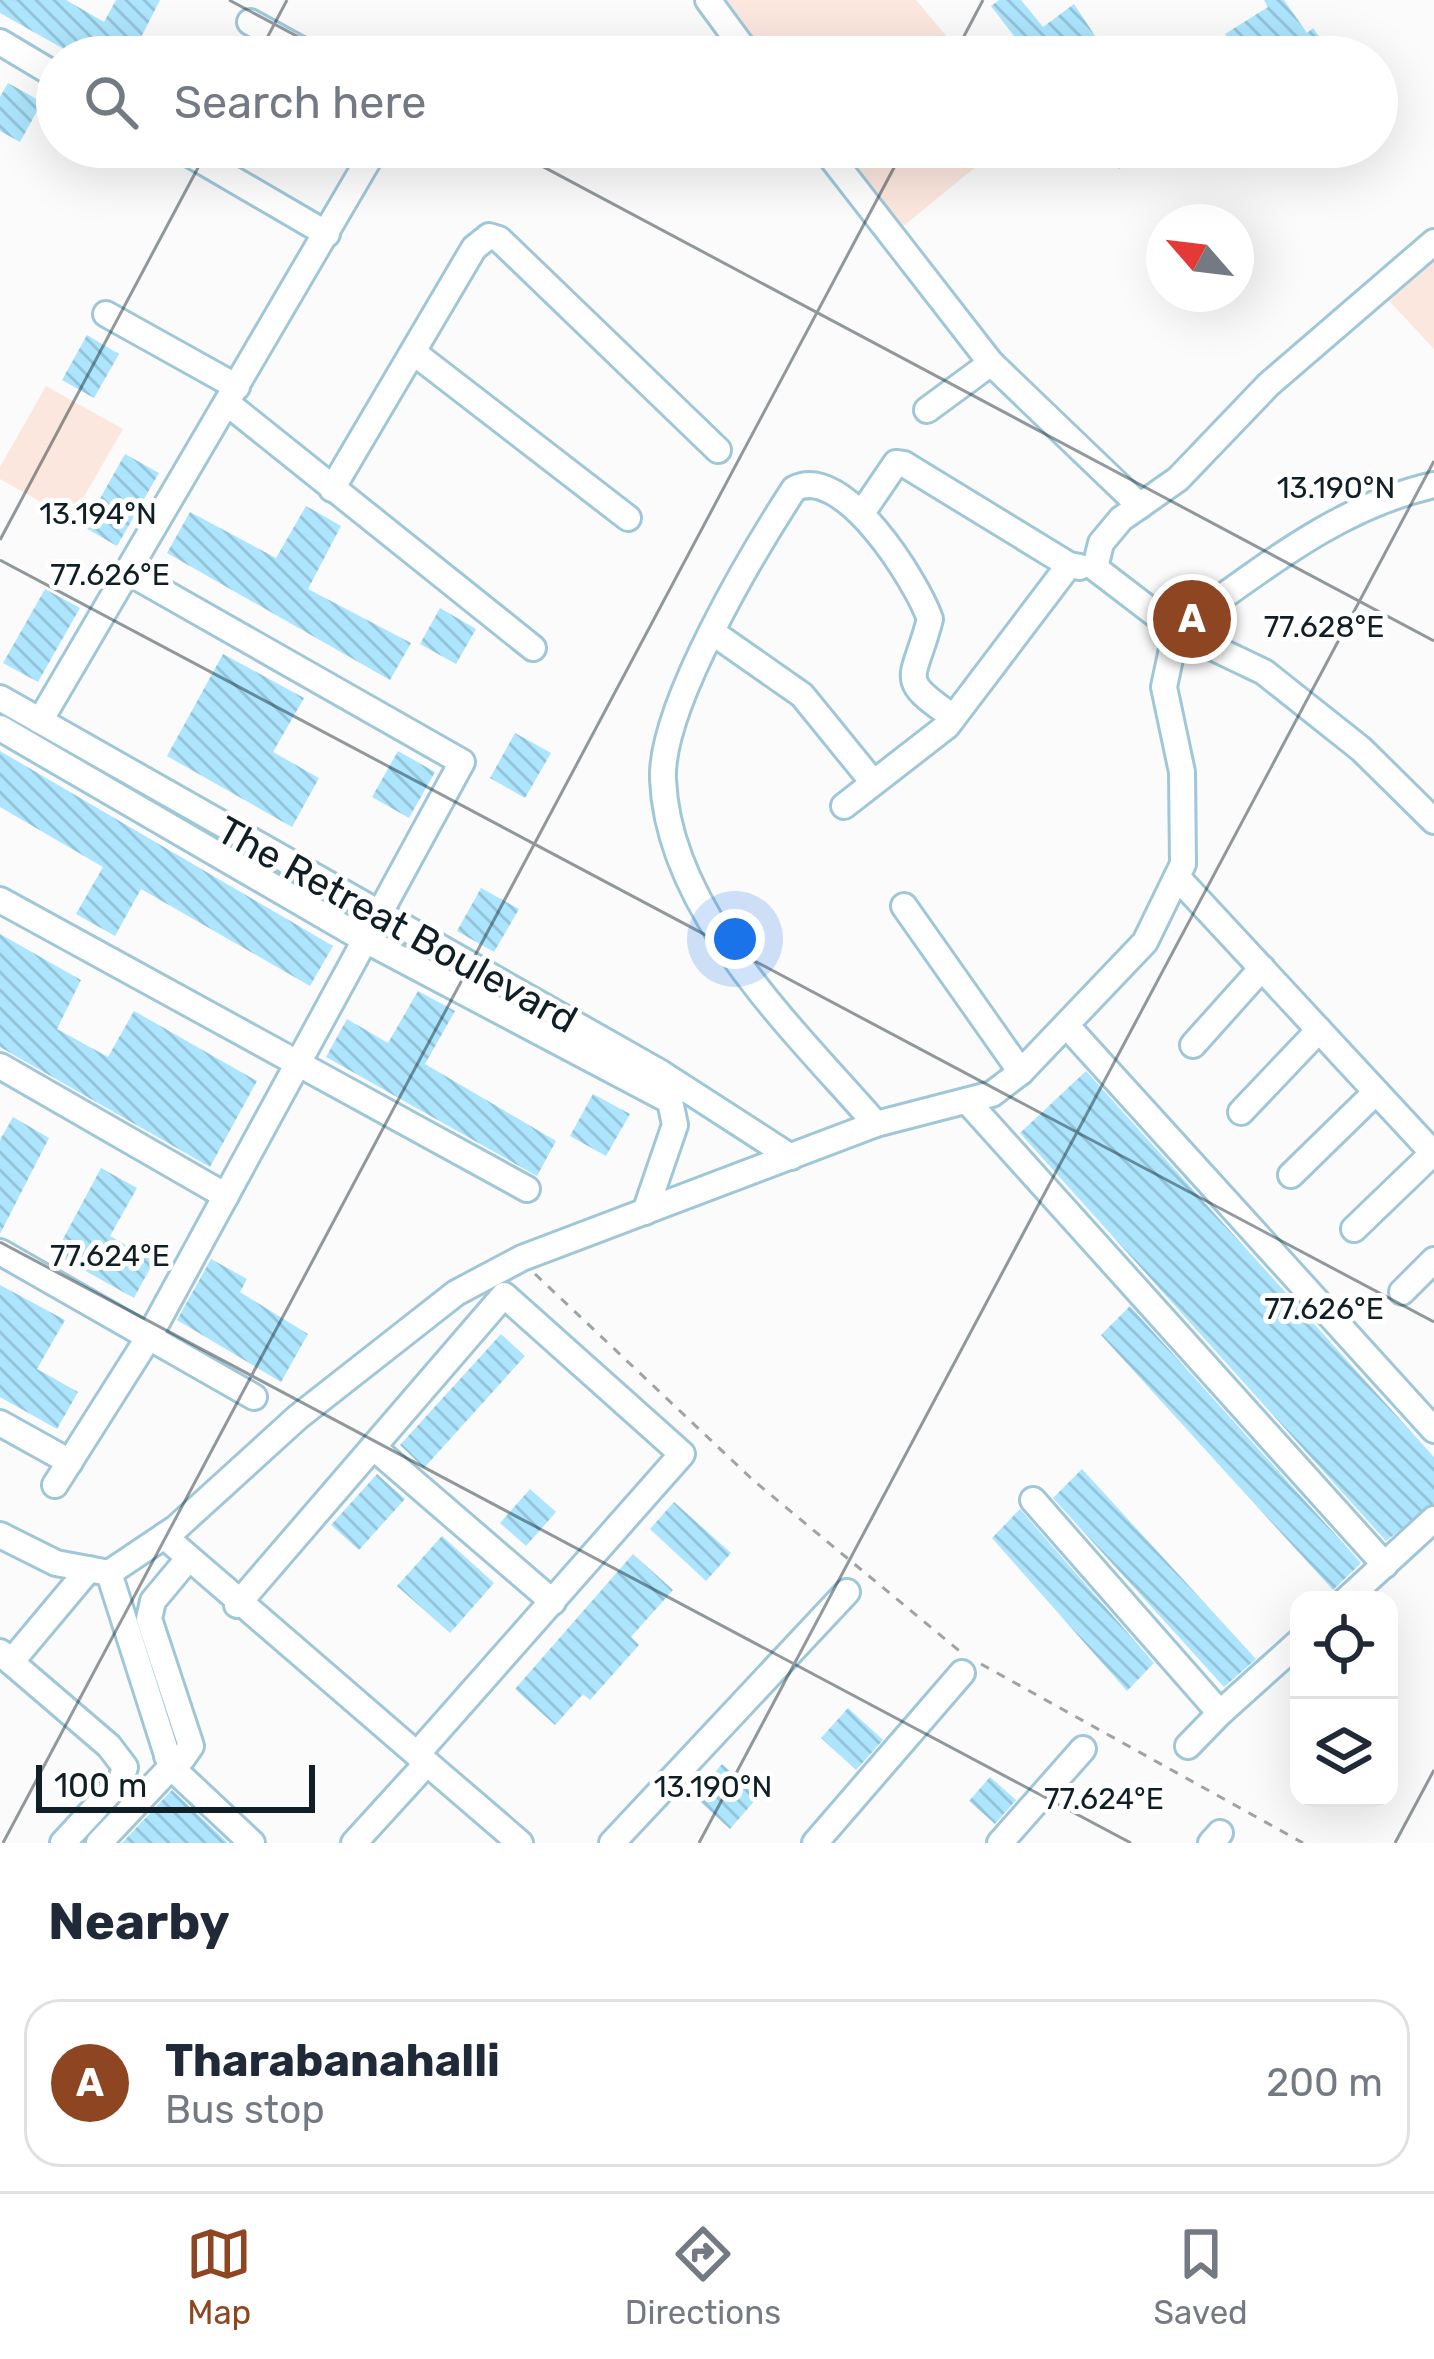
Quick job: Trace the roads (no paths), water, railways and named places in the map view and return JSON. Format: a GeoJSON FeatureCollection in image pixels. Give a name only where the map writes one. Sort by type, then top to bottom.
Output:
{"type":"FeatureCollection","features":[{"type":"Feature","properties":{"kind":"street"},"geometry":{"type":"LineString","coordinates":[[708,0],[735,36]]}},
{"type":"Feature","properties":{"kind":"street"},"geometry":{"type":"LineString","coordinates":[[250,22],[276,36]]}},
{"type":"Feature","properties":{"kind":"street"},"geometry":{"type":"LineString","coordinates":[[0,42],[36,63]]}},
{"type":"Feature","properties":{"kind":"street"},"geometry":{"type":"LineString","coordinates":[[214,168],[327,234]]}},
{"type":"Feature","properties":{"kind":"street"},"geometry":{"type":"LineString","coordinates":[[40,721],[364,168]]}},
{"type":"Feature","properties":{"kind":"street"},"geometry":{"type":"LineString","coordinates":[[839,168],[991,363],[1140,506]]}},
{"type":"Feature","properties":{"kind":"street"},"geometry":{"type":"LineString","coordinates":[[332,489],[474,248],[490,236],[718,450]]}},
{"type":"Feature","properties":{"kind":"street"},"geometry":{"type":"LineString","coordinates":[[1095,568],[1101,543],[1178,479],[1268,385],[1434,242]]}},
{"type":"Feature","properties":{"kind":"street"},"geometry":{"type":"LineString","coordinates":[[106,314],[232,395],[332,489],[533,647]]}},
{"type":"Feature","properties":{"kind":"street"},"geometry":{"type":"LineString","coordinates":[[413,352],[628,518]]}},
{"type":"Feature","properties":{"kind":"street"},"geometry":{"type":"LineString","coordinates":[[927,410],[991,363]]}},
{"type":"Feature","properties":{"kind":"street"},"geometry":{"type":"LineString","coordinates":[[862,513],[896,463],[904,464],[1069,566],[1095,568],[1176,631],[1264,672],[1361,749],[1434,821]]}},
{"type":"Feature","properties":{"kind":"street"},"geometry":{"type":"LineString","coordinates":[[876,1124],[733,960],[696,896],[663,780],[670,721],[712,632],[794,489],[802,484],[820,488],[862,513],[891,549],[930,619],[910,680],[914,691],[953,718]]}},
{"type":"Feature","properties":{"kind":"street"},"geometry":{"type":"LineString","coordinates":[[63,1843],[121,1780],[125,1767],[109,1746],[6,1657],[99,1571],[164,1536],[298,1418],[455,1293],[522,1258],[876,1124],[992,1094],[1021,1072],[1145,942],[1183,864],[1182,772],[1164,687],[1176,631],[1342,516],[1389,495],[1434,485]]}},
{"type":"Feature","properties":{"kind":"street"},"geometry":{"type":"LineString","coordinates":[[844,806],[953,718],[1069,566]]}},
{"type":"Feature","properties":{"kind":"street"},"geometry":{"type":"LineString","coordinates":[[55,1485],[150,1335],[462,762],[128,572]]}},
{"type":"Feature","properties":{"kind":"street"},"geometry":{"type":"LineString","coordinates":[[712,632],[802,695],[872,781]]}},
{"type":"Feature","properties":{"kind":"street","name":"The Retreat Boulevard"},"geometry":{"type":"LineString","coordinates":[[0,698],[380,917],[662,1072],[790,1156]]}},
{"type":"Feature","properties":{"kind":"street"},"geometry":{"type":"LineString","coordinates":[[0,728],[367,941],[670,1102],[675,1125],[645,1212]]}},
{"type":"Feature","properties":{"kind":"street"},"geometry":{"type":"LineString","coordinates":[[1177,877],[1434,1154],[1354,1229]]}},
{"type":"Feature","properties":{"kind":"street"},"geometry":{"type":"LineString","coordinates":[[0,900],[527,1190]]}},
{"type":"Feature","properties":{"kind":"street"},"geometry":{"type":"LineString","coordinates":[[904,906],[1021,1072]]}},
{"type":"Feature","properties":{"kind":"street"},"geometry":{"type":"LineString","coordinates":[[1193,1045],[1262,968]]}},
{"type":"Feature","properties":{"kind":"street"},"geometry":{"type":"LineString","coordinates":[[1067,1026],[1434,1430]]}},
{"type":"Feature","properties":{"kind":"street"},"geometry":{"type":"LineString","coordinates":[[1241,1112],[1318,1030]]}},
{"type":"Feature","properties":{"kind":"street"},"geometry":{"type":"LineString","coordinates":[[0,1066],[226,1196]]}},
{"type":"Feature","properties":{"kind":"street"},"geometry":{"type":"LineString","coordinates":[[1291,1175],[1376,1092]]}},
{"type":"Feature","properties":{"kind":"street"},"geometry":{"type":"LineString","coordinates":[[967,1101],[1385,1565]]}},
{"type":"Feature","properties":{"kind":"street"},"geometry":{"type":"LineString","coordinates":[[0,1252],[254,1397]]}},
{"type":"Feature","properties":{"kind":"street"},"geometry":{"type":"LineString","coordinates":[[1402,1292],[1434,1260]]}},
{"type":"Feature","properties":{"kind":"street"},"geometry":{"type":"LineString","coordinates":[[237,1604],[504,1295],[682,1454],[353,1843]]}},
{"type":"Feature","properties":{"kind":"street"},"geometry":{"type":"LineString","coordinates":[[0,1423],[70,1462]]}},
{"type":"Feature","properties":{"kind":"street"},"geometry":{"type":"LineString","coordinates":[[373,1447],[553,1602]]}},
{"type":"Feature","properties":{"kind":"street"},"geometry":{"type":"LineString","coordinates":[[1033,1500],[1220,1713]]}},
{"type":"Feature","properties":{"kind":"street"},"geometry":{"type":"LineString","coordinates":[[1356,1591],[1434,1519]]}},
{"type":"Feature","properties":{"kind":"street"},"geometry":{"type":"LineString","coordinates":[[0,1535],[56,1564],[99,1571]]}},
{"type":"Feature","properties":{"kind":"street"},"geometry":{"type":"LineString","coordinates":[[164,1536],[237,1604],[520,1843]]}},
{"type":"Feature","properties":{"kind":"street"},"geometry":{"type":"LineString","coordinates":[[99,1843],[169,1762],[182,1759],[191,1745],[150,1610],[188,1559]]}},
{"type":"Feature","properties":{"kind":"street"},"geometry":{"type":"LineString","coordinates":[[99,1571],[169,1762],[252,1843]]}},
{"type":"Feature","properties":{"kind":"street"},"geometry":{"type":"LineString","coordinates":[[612,1843],[847,1592]]}},
{"type":"Feature","properties":{"kind":"street"},"geometry":{"type":"LineString","coordinates":[[1188,1746],[1290,1650]]}},
{"type":"Feature","properties":{"kind":"street"},"geometry":{"type":"LineString","coordinates":[[815,1843],[969,1664]]}},
{"type":"Feature","properties":{"kind":"street"},"geometry":{"type":"LineString","coordinates":[[1000,1843],[1083,1749]]}},
{"type":"Feature","properties":{"kind":"place","name":"Tharabanahalli"},"geometry":{"type":"Point","coordinates":[1192,619]}}]}
